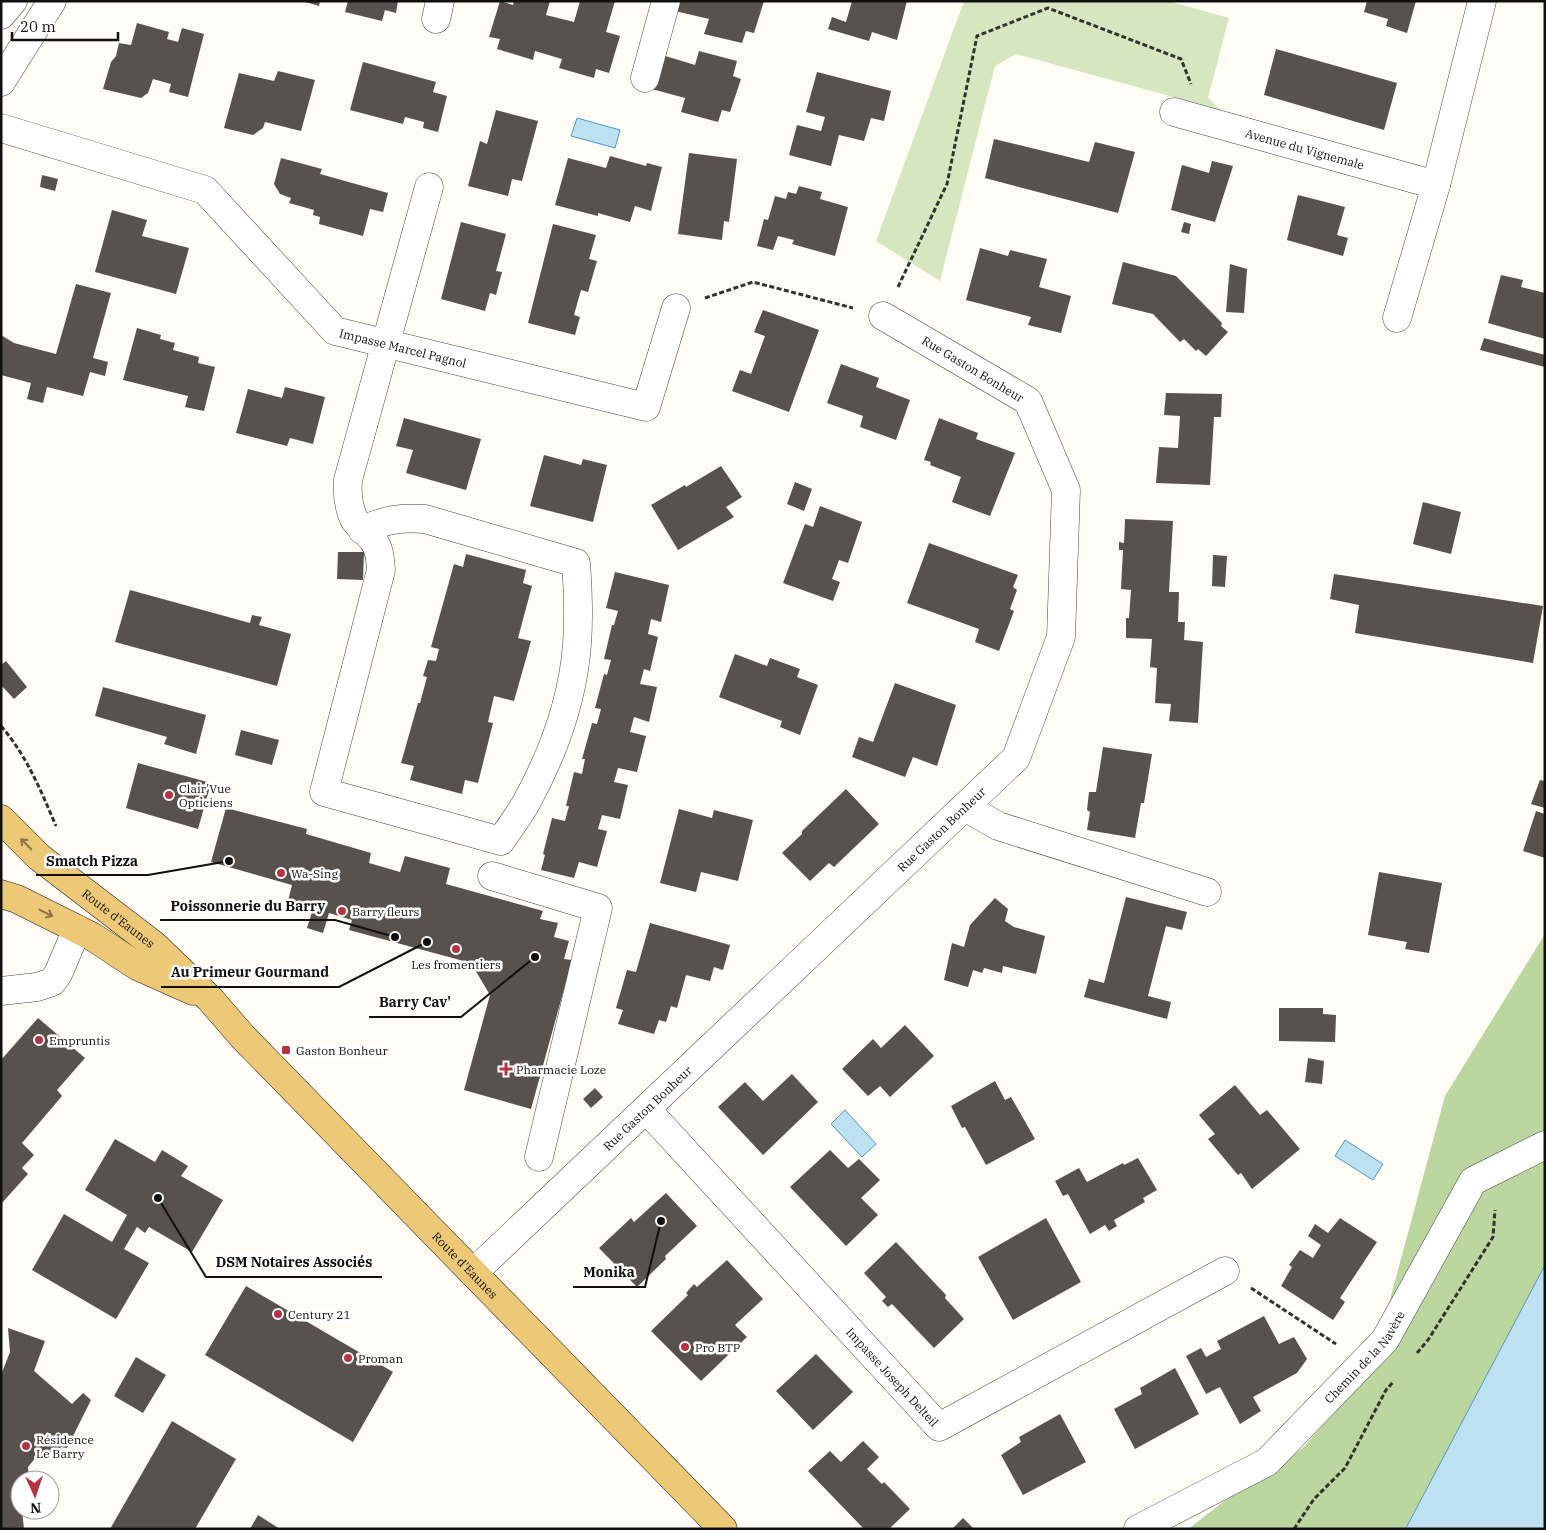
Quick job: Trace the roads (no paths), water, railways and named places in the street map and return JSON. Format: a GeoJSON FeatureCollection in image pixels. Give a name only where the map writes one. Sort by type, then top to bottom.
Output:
{"type":"FeatureCollection","features":[{"type":"Feature","properties":{"kind":"main road","name":"Route d'Eaunes"},"geometry":{"type":"LineString","coordinates":[[1,819],[39,857],[154,945],[210,999],[242,1036],[723,1529]]}},
{"type":"Feature","properties":{"kind":"main road","name":"Route d'Eaunes"},"geometry":{"type":"LineString","coordinates":[[1,894],[17,899],[93,937],[137,966],[210,999]]}},
{"type":"Feature","properties":{"kind":"street"},"geometry":{"type":"LineString","coordinates":[[1,14],[13,1]]}},
{"type":"Feature","properties":{"kind":"street"},"geometry":{"type":"LineString","coordinates":[[1,82],[52,1]]}},
{"type":"Feature","properties":{"kind":"street"},"geometry":{"type":"LineString","coordinates":[[645,78],[666,1]]}},
{"type":"Feature","properties":{"kind":"street"},"geometry":{"type":"LineString","coordinates":[[1397,318],[1436,185],[1482,1]]}},
{"type":"Feature","properties":{"kind":"street","name":"Avenue du Vignemale"},"geometry":{"type":"LineString","coordinates":[[1174,112],[1436,185]]}},
{"type":"Feature","properties":{"kind":"street","name":"Impasse Marcel Pagnol"},"geometry":{"type":"LineString","coordinates":[[1,128],[205,190],[336,331],[646,407],[676,308]]}},
{"type":"Feature","properties":{"kind":"street"},"geometry":{"type":"LineString","coordinates":[[362,530],[383,522],[404,518],[425,519],[576,563],[577,644],[572,684],[561,724],[546,765],[525,804],[501,841],[324,792],[381,570],[378,548],[362,530],[349,506],[348,480],[429,188]]}},
{"type":"Feature","properties":{"kind":"street","name":"Rue Gaston Bonheur"},"geometry":{"type":"LineString","coordinates":[[473,1272],[1016,758],[1061,637],[1066,490],[1028,401],[883,316]]}},
{"type":"Feature","properties":{"kind":"street"},"geometry":{"type":"LineString","coordinates":[[965,807],[998,826],[1207,892]]}},
{"type":"Feature","properties":{"kind":"street"},"geometry":{"type":"LineString","coordinates":[[492,876],[598,908],[539,1156]]}},
{"type":"Feature","properties":{"kind":"street"},"geometry":{"type":"LineString","coordinates":[[1,991],[37,987],[52,982],[58,974],[77,929]]}},
{"type":"Feature","properties":{"kind":"street","name":"Impasse Joseph Delteil"},"geometry":{"type":"LineString","coordinates":[[646,1109],[939,1427],[1225,1271]]}},
{"type":"Feature","properties":{"kind":"street","name":"Chemin de la Navère"},"geometry":{"type":"LineString","coordinates":[[1138,1529],[1267,1462],[1385,1340],[1473,1181],[1545,1145]]}},
{"type":"Feature","properties":{"kind":"water"},"geometry":{"type":"Polygon","coordinates":[[[577,118],[620,130],[615,148],[571,136],[577,118]]]}},
{"type":"Feature","properties":{"kind":"water"},"geometry":{"type":"Polygon","coordinates":[[[845,1110],[876,1144],[862,1157],[831,1124],[845,1110]]]}},
{"type":"Feature","properties":{"kind":"water"},"geometry":{"type":"Polygon","coordinates":[[[1345,1140],[1383,1164],[1373,1180],[1335,1156],[1345,1140]]]}},
{"type":"Feature","properties":{"kind":"water"},"geometry":{"type":"Polygon","coordinates":[[[1545,1265],[1545,1529],[1405,1529],[1406,1528],[1545,1265]]]}},
{"type":"Feature","properties":{"kind":"place","name":"Clair'Vue Opticiens"},"geometry":{"type":"Point","coordinates":[169,795]}},
{"type":"Feature","properties":{"kind":"place","name":"Smatch Pizza"},"geometry":{"type":"Point","coordinates":[229,861]}},
{"type":"Feature","properties":{"kind":"place","name":"Wa-Sing"},"geometry":{"type":"Point","coordinates":[281,873]}},
{"type":"Feature","properties":{"kind":"place","name":"Barry fleurs"},"geometry":{"type":"Point","coordinates":[342,911]}},
{"type":"Feature","properties":{"kind":"place","name":"Poissonnerie du Barry"},"geometry":{"type":"Point","coordinates":[395,937]}},
{"type":"Feature","properties":{"kind":"place","name":"Au Primeur Gourmand"},"geometry":{"type":"Point","coordinates":[427,942]}},
{"type":"Feature","properties":{"kind":"place","name":"Les fromentiers"},"geometry":{"type":"Point","coordinates":[456,949]}},
{"type":"Feature","properties":{"kind":"place","name":"Barry Cav'"},"geometry":{"type":"Point","coordinates":[535,957]}},
{"type":"Feature","properties":{"kind":"place","name":"Empruntis"},"geometry":{"type":"Point","coordinates":[39,1040]}},
{"type":"Feature","properties":{"kind":"place","name":"Gaston Bonheur"},"geometry":{"type":"Point","coordinates":[286,1050]}},
{"type":"Feature","properties":{"kind":"place","name":"Pharmacie Loze"},"geometry":{"type":"Point","coordinates":[506,1069]}},
{"type":"Feature","properties":{"kind":"place","name":"DSM Notaires Associés"},"geometry":{"type":"Point","coordinates":[158,1198]}},
{"type":"Feature","properties":{"kind":"place","name":"Monika"},"geometry":{"type":"Point","coordinates":[661,1221]}},
{"type":"Feature","properties":{"kind":"place","name":"Century 21"},"geometry":{"type":"Point","coordinates":[278,1314]}},
{"type":"Feature","properties":{"kind":"place","name":"Pro BTP"},"geometry":{"type":"Point","coordinates":[685,1347]}},
{"type":"Feature","properties":{"kind":"place","name":"Proman"},"geometry":{"type":"Point","coordinates":[348,1358]}},
{"type":"Feature","properties":{"kind":"place","name":"Résidence Le Barry"},"geometry":{"type":"Point","coordinates":[26,1446]}}]}
